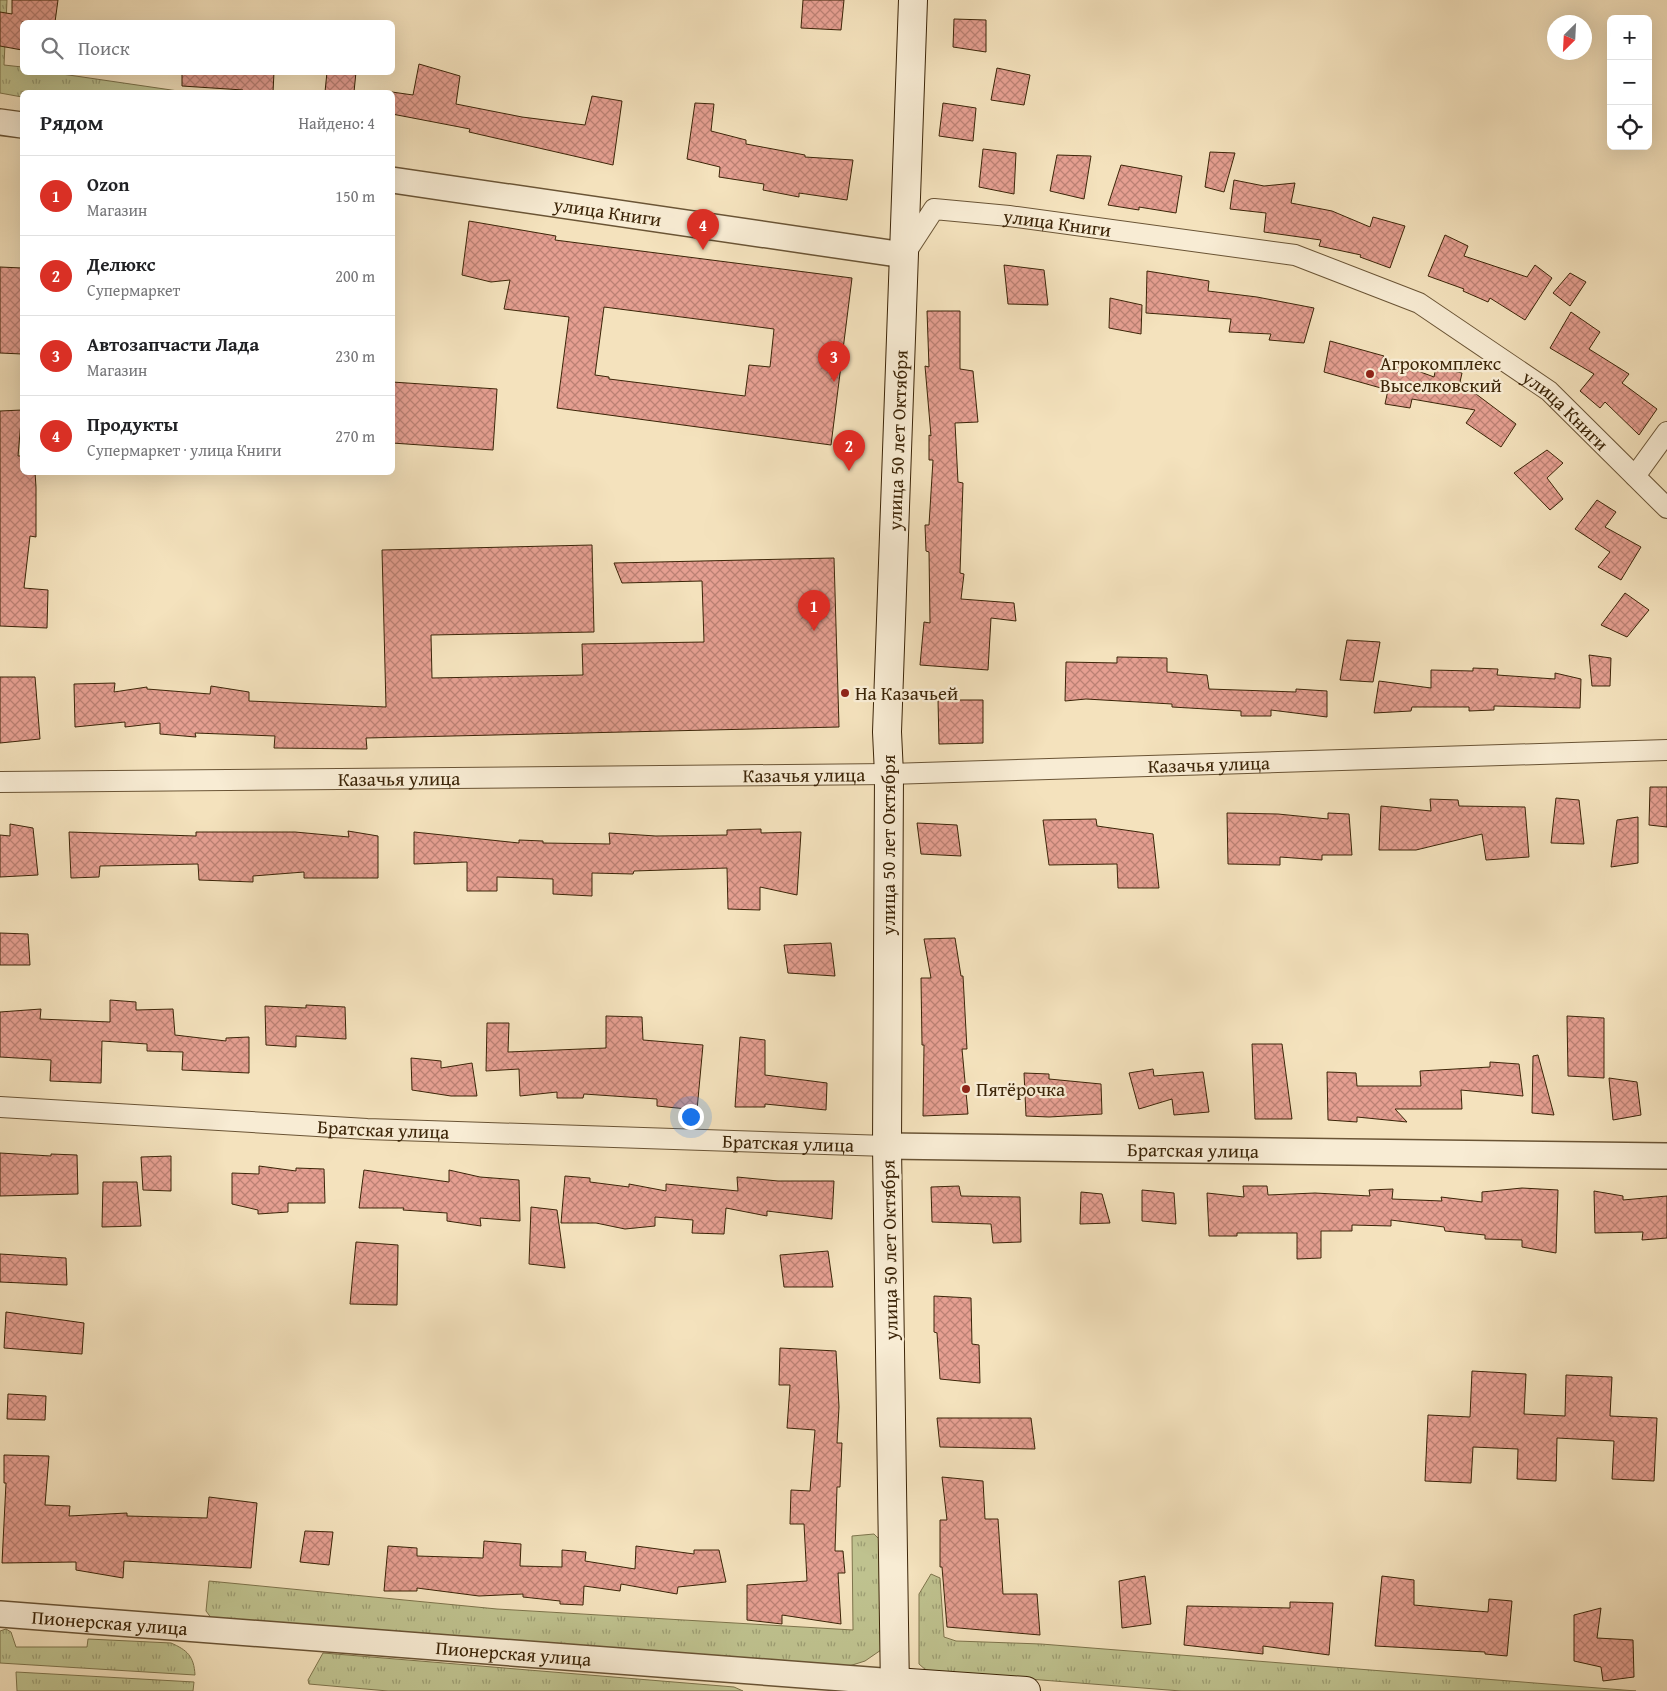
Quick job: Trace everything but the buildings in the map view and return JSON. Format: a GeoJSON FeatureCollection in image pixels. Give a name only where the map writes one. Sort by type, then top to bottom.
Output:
{"type":"FeatureCollection","features":[{"type":"Feature","properties":{"kind":"main road","name":"улица 50 лет Октября"},"geometry":{"type":"LineString","coordinates":[[895,1686],[888,1146],[889,774],[886,732],[913,0]]}},
{"type":"Feature","properties":{"kind":"main road","name":"Пионерская улица"},"geometry":{"type":"LineString","coordinates":[[895,1686],[1026,1691]]}},
{"type":"Feature","properties":{"kind":"street"},"geometry":{"type":"LineString","coordinates":[[0,122],[20,125]]}},
{"type":"Feature","properties":{"kind":"street","name":"улица Книги"},"geometry":{"type":"LineString","coordinates":[[395,180],[904,255],[934,209],[1010,216],[1295,255],[1419,303],[1549,391],[1667,508]]}},
{"type":"Feature","properties":{"kind":"street"},"geometry":{"type":"LineString","coordinates":[[1635,476],[1667,432]]}},
{"type":"Feature","properties":{"kind":"street","name":"Казачья улица"},"geometry":{"type":"LineString","coordinates":[[0,782],[889,774],[1667,750]]}},
{"type":"Feature","properties":{"kind":"street","name":"Братская улица"},"geometry":{"type":"LineString","coordinates":[[0,1107],[367,1129],[888,1146],[1667,1156]]}},
{"type":"Feature","properties":{"kind":"street","name":"Пионерская улица"},"geometry":{"type":"LineString","coordinates":[[0,1614],[895,1686]]}},
{"type":"Feature","properties":{"kind":"green space"},"geometry":{"type":"Polygon","coordinates":[[[0,0],[7,0],[4,65],[20,67],[20,75],[69,75],[171,90],[20,90],[20,97],[0,93],[0,0]]]}},
{"type":"Feature","properties":{"kind":"green space"},"geometry":{"type":"Polygon","coordinates":[[[874,1534],[880,1540],[881,1650],[865,1661],[846,1667],[212,1619],[206,1611],[209,1581],[497,1609],[853,1630],[852,1536],[874,1534]]]}},
{"type":"Feature","properties":{"kind":"green space"},"geometry":{"type":"Polygon","coordinates":[[[931,1574],[940,1578],[944,1637],[956,1641],[1041,1644],[1636,1691],[1181,1691],[927,1671],[919,1664],[919,1594],[931,1574]]]}},
{"type":"Feature","properties":{"kind":"green space"},"geometry":{"type":"Polygon","coordinates":[[[6,1629],[11,1632],[16,1647],[87,1647],[88,1639],[171,1643],[189,1654],[195,1675],[0,1663],[0,1631],[6,1629]]]}},
{"type":"Feature","properties":{"kind":"green space"},"geometry":{"type":"Polygon","coordinates":[[[323,1653],[734,1687],[743,1691],[388,1691],[309,1684],[308,1680],[323,1653]]]}},
{"type":"Feature","properties":{"kind":"green space"},"geometry":{"type":"Polygon","coordinates":[[[16,1672],[194,1682],[193,1691],[17,1691],[16,1672]]]}},
{"type":"Feature","properties":{"kind":"place","name":"Продукты"},"geometry":{"type":"Point","coordinates":[703,250]}},
{"type":"Feature","properties":{"kind":"place","name":"Агрокомплекс Выселковский"},"geometry":{"type":"Point","coordinates":[1370,374]}},
{"type":"Feature","properties":{"kind":"place","name":"Автозапчасти Лада"},"geometry":{"type":"Point","coordinates":[834,382]}},
{"type":"Feature","properties":{"kind":"place","name":"Делюкс"},"geometry":{"type":"Point","coordinates":[849,471]}},
{"type":"Feature","properties":{"kind":"place","name":"Ozon"},"geometry":{"type":"Point","coordinates":[814,631]}},
{"type":"Feature","properties":{"kind":"place","name":"На Казачьей"},"geometry":{"type":"Point","coordinates":[845,693]}},
{"type":"Feature","properties":{"kind":"place","name":"Пятёрочка"},"geometry":{"type":"Point","coordinates":[966,1089]}}]}
